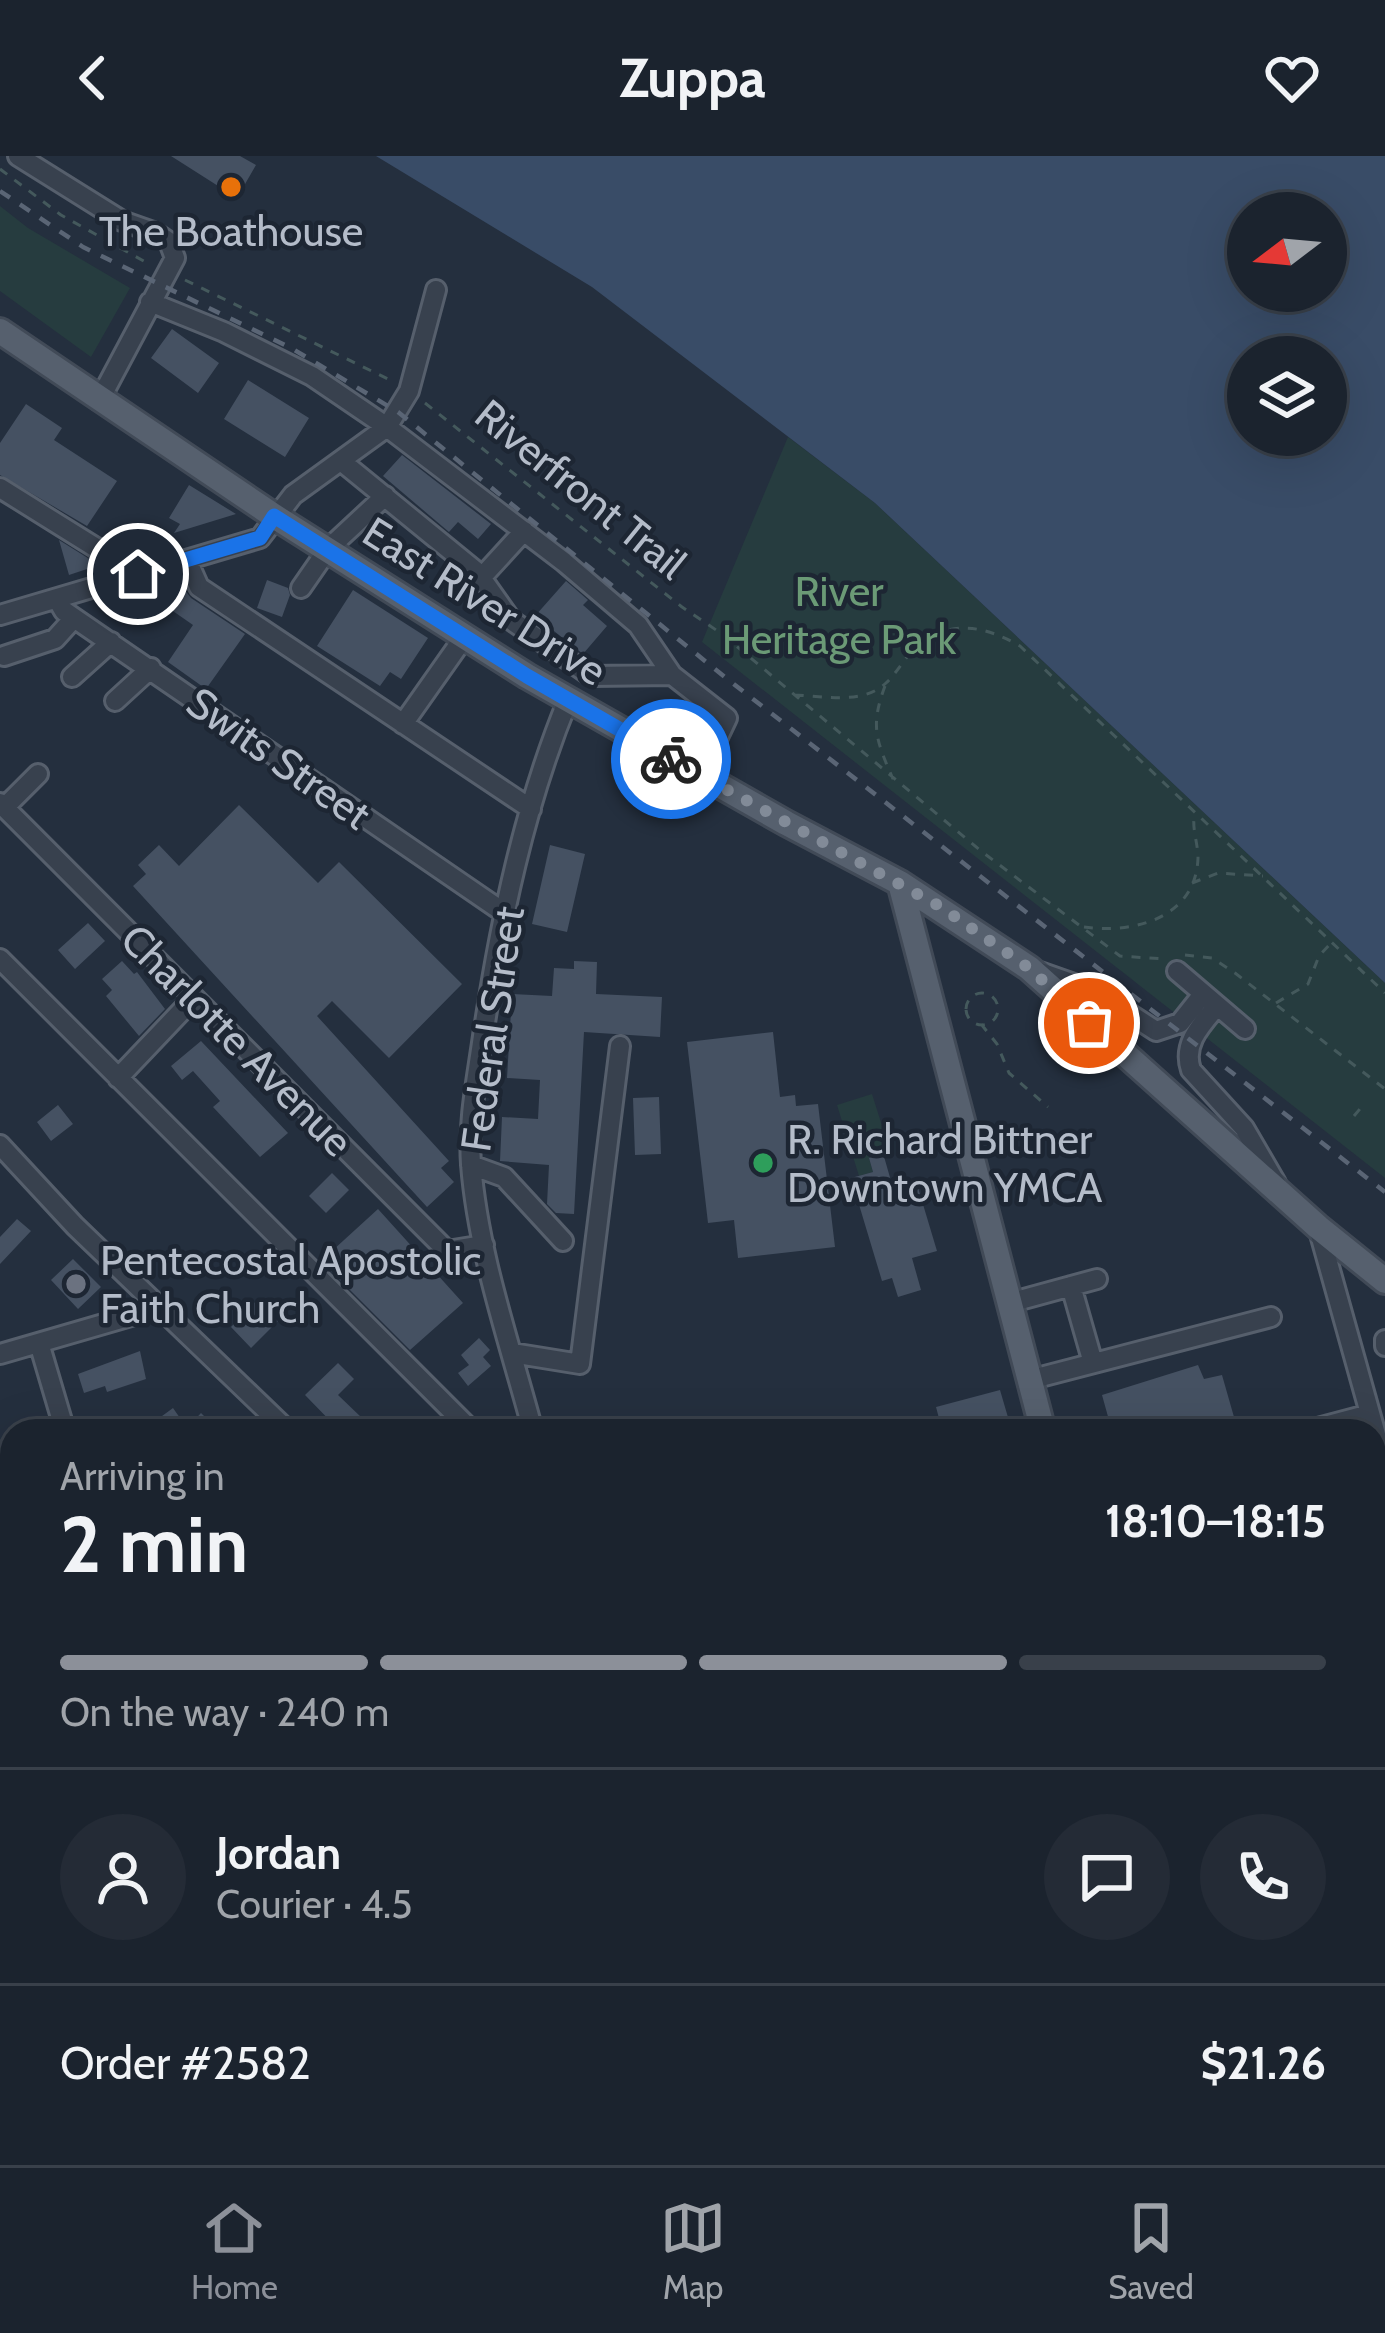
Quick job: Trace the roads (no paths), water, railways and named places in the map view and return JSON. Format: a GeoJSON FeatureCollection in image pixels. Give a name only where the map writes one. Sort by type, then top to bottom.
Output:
{"type":"FeatureCollection","features":[{"type":"Feature","properties":{"kind":"main road","name":"East River Drive"},"geometry":{"type":"LineString","coordinates":[[0,331],[274,516],[568,700],[899,883],[1029,968],[1318,1227],[1385,1281]]}},
{"type":"Feature","properties":{"kind":"main road"},"geometry":{"type":"LineString","coordinates":[[899,883],[1040,1419]]}},
{"type":"Feature","properties":{"kind":"street"},"geometry":{"type":"LineString","coordinates":[[18,156],[122,221],[169,242],[175,258],[99,400]]}},
{"type":"Feature","properties":{"kind":"street"},"geometry":{"type":"LineString","coordinates":[[0,615],[260,538],[303,487],[387,427],[409,391],[436,290]]}},
{"type":"Feature","properties":{"kind":"street"},"geometry":{"type":"LineString","coordinates":[[150,302],[312,376],[524,531],[638,625],[672,675],[727,718],[700,775]]}},
{"type":"Feature","properties":{"kind":"street"},"geometry":{"type":"LineString","coordinates":[[341,461],[482,578],[511,620],[591,676],[672,675]]}},
{"type":"Feature","properties":{"kind":"street"},"geometry":{"type":"LineString","coordinates":[[0,488],[138,574]]}},
{"type":"Feature","properties":{"kind":"street"},"geometry":{"type":"LineString","coordinates":[[301,588],[328,549],[385,496]]}},
{"type":"Feature","properties":{"kind":"street"},"geometry":{"type":"LineString","coordinates":[[482,578],[524,531]]}},
{"type":"Feature","properties":{"kind":"street"},"geometry":{"type":"LineString","coordinates":[[187,560],[199,587],[531,809]]}},
{"type":"Feature","properties":{"kind":"street","name":"Swits Street"},"geometry":{"type":"LineString","coordinates":[[57,599],[64,611],[506,914]]}},
{"type":"Feature","properties":{"kind":"street"},"geometry":{"type":"LineString","coordinates":[[4,656],[55,639],[74,618]]}},
{"type":"Feature","properties":{"kind":"street"},"geometry":{"type":"LineString","coordinates":[[403,724],[465,636]]}},
{"type":"Feature","properties":{"kind":"street"},"geometry":{"type":"LineString","coordinates":[[72,677],[111,642]]}},
{"type":"Feature","properties":{"kind":"street"},"geometry":{"type":"LineString","coordinates":[[115,701],[151,668]]}},
{"type":"Feature","properties":{"kind":"street","name":"Federal Street"},"geometry":{"type":"LineString","coordinates":[[530,1419],[484,1245],[471,1165],[471,1123],[506,914],[546,753],[568,700]]}},
{"type":"Feature","properties":{"kind":"street"},"geometry":{"type":"LineString","coordinates":[[2,806],[38,774]]}},
{"type":"Feature","properties":{"kind":"street","name":"Charlotte Avenue"},"geometry":{"type":"LineString","coordinates":[[2,806],[447,1251],[484,1245]]}},
{"type":"Feature","properties":{"kind":"street"},"geometry":{"type":"LineString","coordinates":[[0,959],[460,1419]]}},
{"type":"Feature","properties":{"kind":"street"},"geometry":{"type":"LineString","coordinates":[[1029,968],[1094,991],[1156,1031],[1180,1023],[1210,1000]]}},
{"type":"Feature","properties":{"kind":"street"},"geometry":{"type":"LineString","coordinates":[[1177,971],[1245,1029]]}},
{"type":"Feature","properties":{"kind":"street"},"geometry":{"type":"LineString","coordinates":[[118,1078],[194,998]]}},
{"type":"Feature","properties":{"kind":"street"},"geometry":{"type":"LineString","coordinates":[[1210,1000],[1187,1058],[1192,1070],[1244,1128],[1284,1197]]}},
{"type":"Feature","properties":{"kind":"street"},"geometry":{"type":"LineString","coordinates":[[512,1353],[580,1364],[620,1046]]}},
{"type":"Feature","properties":{"kind":"street"},"geometry":{"type":"LineString","coordinates":[[0,1145],[76,1226],[276,1419]]}},
{"type":"Feature","properties":{"kind":"street"},"geometry":{"type":"LineString","coordinates":[[471,1165],[504,1177],[563,1241]]}},
{"type":"Feature","properties":{"kind":"street"},"geometry":{"type":"LineString","coordinates":[[1318,1227],[1371,1419]]}},
{"type":"Feature","properties":{"kind":"street"},"geometry":{"type":"LineString","coordinates":[[1009,1303],[1097,1280]]}},
{"type":"Feature","properties":{"kind":"street"},"geometry":{"type":"LineString","coordinates":[[1071,1286],[1093,1364]]}},
{"type":"Feature","properties":{"kind":"street"},"geometry":{"type":"LineString","coordinates":[[0,1354],[162,1307]]}},
{"type":"Feature","properties":{"kind":"street"},"geometry":{"type":"LineString","coordinates":[[1029,1380],[1270,1317]]}},
{"type":"Feature","properties":{"kind":"street"},"geometry":{"type":"LineString","coordinates":[[39,1343],[61,1419]]}},
{"type":"Feature","properties":{"kind":"street"},"geometry":{"type":"LineString","coordinates":[[1351,1419],[1370,1414]]}},
{"type":"Feature","properties":{"kind":"water"},"geometry":{"type":"Polygon","coordinates":[[[376,156],[1385,156],[1385,983],[875,503],[592,287],[376,156]]]}},
{"type":"Feature","properties":{"kind":"railway"},"geometry":{"type":"LineString","coordinates":[[0,191],[83,247],[291,348],[398,412],[726,678],[1385,1192]]}},
{"type":"Feature","properties":{"kind":"place","name":"The Boathouse"},"geometry":{"type":"Point","coordinates":[231,187]}},
{"type":"Feature","properties":{"kind":"place","name":"R. Richard Bittner Downtown YMCA"},"geometry":{"type":"Point","coordinates":[763,1163]}},
{"type":"Feature","properties":{"kind":"place","name":"Pentecostal Apostolic Faith Church"},"geometry":{"type":"Point","coordinates":[76,1284]}},
{"type":"Feature","properties":{"kind":"park label","name":"River Heritage Park"},"geometry":{"type":"Point","coordinates":[839,615]}}]}
